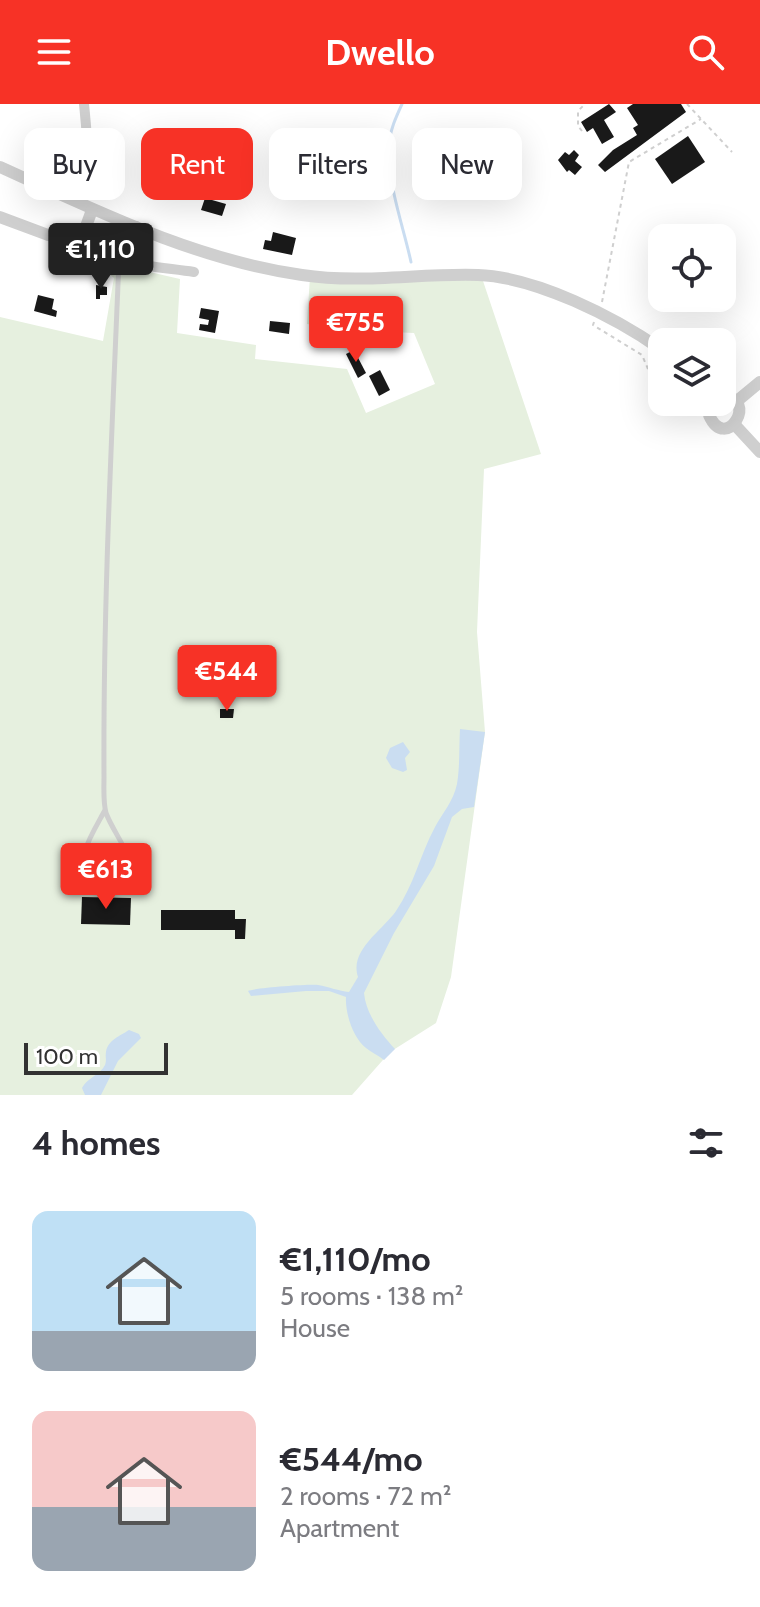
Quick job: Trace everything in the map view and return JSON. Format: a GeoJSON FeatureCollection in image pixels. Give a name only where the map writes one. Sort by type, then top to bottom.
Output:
{"type":"FeatureCollection","features":[{"type":"Feature","properties":{"kind":"street"},"geometry":{"type":"LineString","coordinates":[[79,203],[86,178],[84,104]]}},
{"type":"Feature","properties":{"kind":"street"},"geometry":{"type":"LineString","coordinates":[[0,167],[136,227],[266,269],[302,275],[375,279],[481,275],[529,283],[648,341]]}},
{"type":"Feature","properties":{"kind":"street"},"geometry":{"type":"LineString","coordinates":[[78,236],[85,229],[92,210]]}},
{"type":"Feature","properties":{"kind":"street"},"geometry":{"type":"LineString","coordinates":[[0,217],[66,239],[136,227]]}},
{"type":"Feature","properties":{"kind":"street"},"geometry":{"type":"LineString","coordinates":[[78,236],[94,248],[119,259],[194,272]]}},
{"type":"Feature","properties":{"kind":"street"},"geometry":{"type":"LineString","coordinates":[[710,416],[714,424],[724,428],[735,425],[741,416],[737,401],[760,382]]}},
{"type":"Feature","properties":{"kind":"street"},"geometry":{"type":"LineString","coordinates":[[735,425],[760,452]]}},
{"type":"Feature","properties":{"kind":"lane"},"geometry":{"type":"LineString","coordinates":[[105,810],[84,853],[80,872],[86,883],[106,891],[130,886],[133,876],[131,865],[105,810],[106,618],[119,259]]}},
{"type":"Feature","properties":{"kind":"path"},"geometry":{"type":"LineString","coordinates":[[582,131],[578,126],[578,111],[585,104]]}},
{"type":"Feature","properties":{"kind":"path"},"geometry":{"type":"LineString","coordinates":[[687,104],[732,152]]}},
{"type":"Feature","properties":{"kind":"path"},"geometry":{"type":"LineString","coordinates":[[602,303],[629,162],[701,119]]}},
{"type":"Feature","properties":{"kind":"path"},"geometry":{"type":"LineString","coordinates":[[595,317],[593,325],[642,355],[648,369]]}},
{"type":"Feature","properties":{"kind":"green space"},"geometry":{"type":"Polygon","coordinates":[[[106,262],[180,279],[177,333],[256,345],[255,359],[347,369],[366,413],[435,384],[414,333],[307,324],[310,276],[481,275],[541,454],[484,469],[477,632],[485,732],[451,977],[436,1023],[390,1052],[352,1095],[0,1095],[0,317],[103,341],[114,278],[107,272],[106,262]]]}},
{"type":"Feature","properties":{"kind":"water"},"geometry":{"type":"Polygon","coordinates":[[[460,729],[485,732],[474,807],[462,809],[452,817],[434,866],[394,933],[364,993],[375,1023],[395,1049],[384,1060],[357,1038],[348,1018],[346,997],[329,991],[251,996],[248,991],[318,985],[349,992],[358,977],[358,958],[402,901],[435,827],[453,796],[458,777],[460,729]]]}},
{"type":"Feature","properties":{"kind":"water"},"geometry":{"type":"Polygon","coordinates":[[[403,742],[410,752],[405,758],[407,770],[403,772],[392,768],[386,758],[390,748],[403,742]]]}},
{"type":"Feature","properties":{"kind":"water"},"geometry":{"type":"Polygon","coordinates":[[[129,1030],[141,1038],[118,1061],[101,1095],[85,1095],[82,1088],[105,1065],[109,1044],[129,1030]]]}},
{"type":"Feature","properties":{"kind":"building"},"geometry":{"type":"Polygon","coordinates":[[[609,104],[616,112],[604,120],[614,137],[602,144],[593,128],[587,132],[581,122],[609,104]]]}},
{"type":"Feature","properties":{"kind":"building"},"geometry":{"type":"Polygon","coordinates":[[[633,104],[681,104],[686,112],[605,172],[598,165],[613,150],[637,135],[633,128],[638,125],[627,108],[633,104]]]}},
{"type":"Feature","properties":{"kind":"building"},"geometry":{"type":"Polygon","coordinates":[[[688,136],[705,162],[672,184],[655,159],[688,136]]]}},
{"type":"Feature","properties":{"kind":"building"},"geometry":{"type":"Polygon","coordinates":[[[574,150],[579,155],[575,161],[582,167],[575,175],[569,170],[567,172],[558,160],[565,152],[569,155],[574,150]]]}},
{"type":"Feature","properties":{"kind":"building"},"geometry":{"type":"Polygon","coordinates":[[[204,200],[226,204],[222,216],[201,210],[204,200]]]}},
{"type":"Feature","properties":{"kind":"building"},"geometry":{"type":"Polygon","coordinates":[[[273,232],[296,238],[292,255],[263,249],[265,240],[271,241],[273,232]]]}},
{"type":"Feature","properties":{"kind":"building"},"geometry":{"type":"Polygon","coordinates":[[[96,285],[107,287],[107,295],[96,299],[96,285]]]}},
{"type":"Feature","properties":{"kind":"building"},"geometry":{"type":"Polygon","coordinates":[[[38,295],[54,299],[52,309],[57,311],[56,317],[34,311],[38,295]]]}},
{"type":"Feature","properties":{"kind":"building"},"geometry":{"type":"Polygon","coordinates":[[[201,308],[219,311],[215,333],[199,330],[200,324],[208,325],[209,320],[199,318],[201,308]]]}},
{"type":"Feature","properties":{"kind":"building"},"geometry":{"type":"Polygon","coordinates":[[[270,321],[290,323],[289,334],[269,331],[270,321]]]}},
{"type":"Feature","properties":{"kind":"building"},"geometry":{"type":"Polygon","coordinates":[[[354,350],[366,373],[358,378],[346,354],[354,350]]]}},
{"type":"Feature","properties":{"kind":"building"},"geometry":{"type":"Polygon","coordinates":[[[380,370],[390,390],[379,396],[369,376],[380,370]]]}},
{"type":"Feature","properties":{"kind":"building"},"geometry":{"type":"Polygon","coordinates":[[[220,709],[234,709],[233,718],[220,718],[220,709]]]}},
{"type":"Feature","properties":{"kind":"building"},"geometry":{"type":"Polygon","coordinates":[[[82,897],[131,898],[130,925],[81,924],[82,897]]]}},
{"type":"Feature","properties":{"kind":"building"},"geometry":{"type":"Polygon","coordinates":[[[161,910],[235,910],[235,919],[246,919],[245,939],[235,939],[235,930],[161,930],[161,910]]]}},
{"type":"Feature","properties":{"kind":"waterway"},"geometry":{"type":"LineString","coordinates":[[402,104],[391,134],[389,159],[411,262]]}}]}
